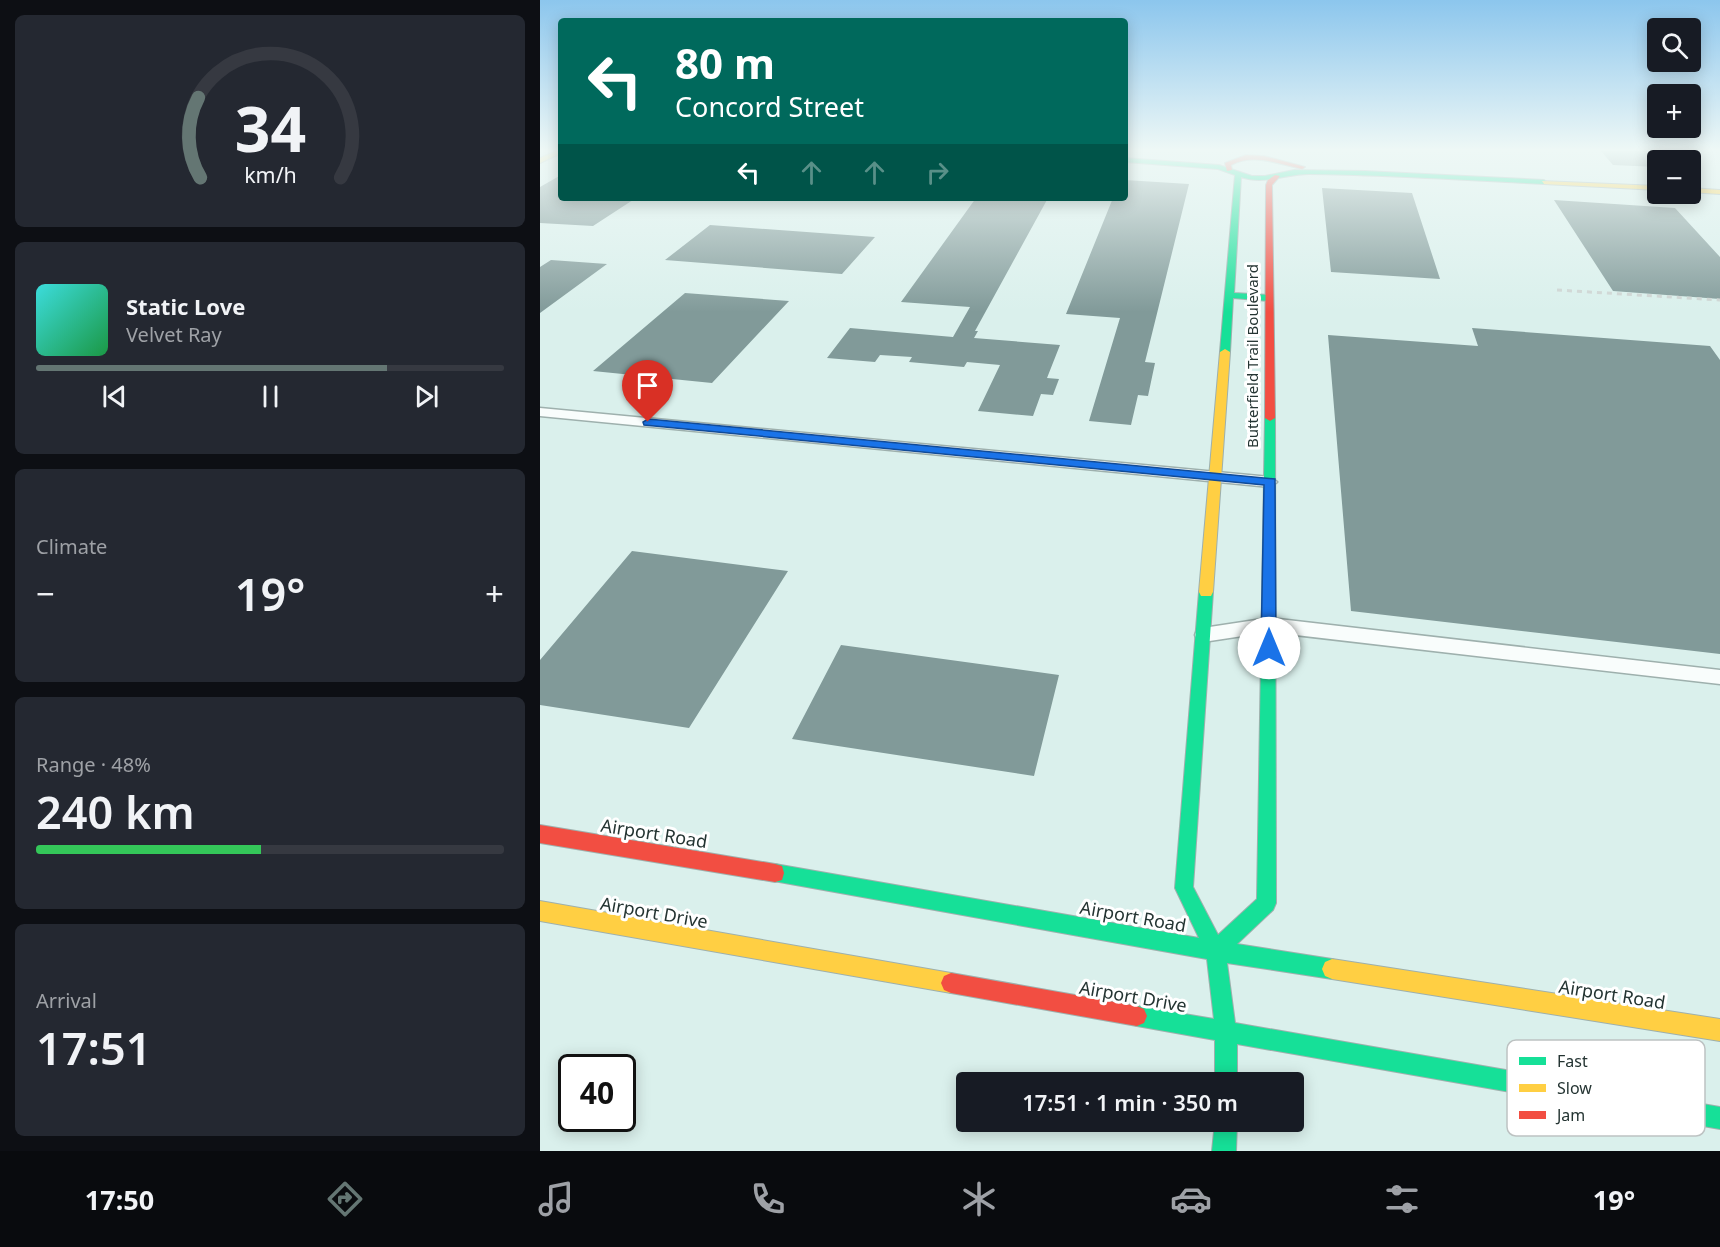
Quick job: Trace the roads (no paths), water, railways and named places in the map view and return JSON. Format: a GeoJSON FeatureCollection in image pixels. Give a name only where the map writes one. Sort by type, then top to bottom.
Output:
{"type":"FeatureCollection","features":[{"type":"Feature","properties":{"kind":"street","name":"Butterfield Trail Boulevard"},"geometry":{"type":"LineString","coordinates":[[1226,1072],[1226,1032],[1216,951],[1184,888],[1235,205]]}},
{"type":"Feature","properties":{"kind":"street","name":"Butterfield Trail Boulevard"},"geometry":{"type":"LineString","coordinates":[[1216,951],[1266,903],[1270,205]]}},
{"type":"Feature","properties":{"kind":"street"},"geometry":{"type":"LineString","coordinates":[[1230,296],[1269,298]]}},
{"type":"Feature","properties":{"kind":"street"},"geometry":{"type":"LineString","coordinates":[[540,412],[1270,482]]}},
{"type":"Feature","properties":{"kind":"street"},"geometry":{"type":"LineString","coordinates":[[1203,635],[1269,625],[1720,677]]}},
{"type":"Feature","properties":{"kind":"street","name":"Airport Road"},"geometry":{"type":"LineString","coordinates":[[540,834],[702,860],[1216,951],[1720,1030]]}},
{"type":"Feature","properties":{"kind":"street","name":"Airport Drive"},"geometry":{"type":"LineString","coordinates":[[540,911],[1507,1081]]}},
{"type":"Feature","properties":{"kind":"street","name":"Airport Drive"},"geometry":{"type":"LineString","coordinates":[[1705,1115],[1720,1118]]}},
{"type":"Feature","properties":{"kind":"street"},"geometry":{"type":"LineString","coordinates":[[1224,1147],[1225,1132]]}},
{"type":"Feature","properties":{"kind":"railway"},"geometry":{"type":"LineString","coordinates":[[1557,290],[1720,300]]}}]}
